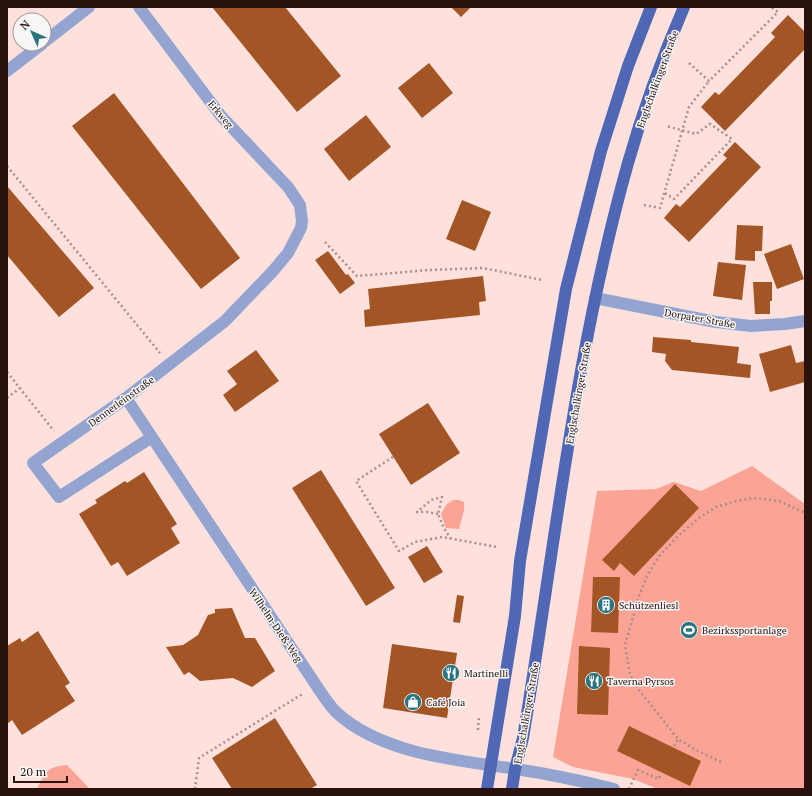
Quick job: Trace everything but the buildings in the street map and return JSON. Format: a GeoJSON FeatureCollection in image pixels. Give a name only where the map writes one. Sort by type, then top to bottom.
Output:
{"type":"FeatureCollection","features":[{"type":"Feature","properties":{"kind":"main road"},"geometry":{"type":"LineString","coordinates":[[487,789],[514,616],[520,560],[566,289],[601,151],[628,66],[651,7]]}},
{"type":"Feature","properties":{"kind":"main road","name":"Englschalkinger Straße"},"geometry":{"type":"LineString","coordinates":[[512,789],[515,769],[523,738],[563,480],[595,298],[628,162],[657,74],[684,7]]}},
{"type":"Feature","properties":{"kind":"street"},"geometry":{"type":"LineString","coordinates":[[52,36],[89,7]]}},
{"type":"Feature","properties":{"kind":"street","name":"Erkweg"},"geometry":{"type":"LineString","coordinates":[[139,7],[221,116],[288,187],[300,205],[302,221]]}},
{"type":"Feature","properties":{"kind":"street"},"geometry":{"type":"LineString","coordinates":[[7,71],[32,52]]}},
{"type":"Feature","properties":{"kind":"street","name":"Dennerleinstraße"},"geometry":{"type":"LineString","coordinates":[[152,438],[59,497],[33,463],[126,398],[225,321],[273,271],[288,253],[301,228],[302,221]]}},
{"type":"Feature","properties":{"kind":"street","name":"Dorpater Straße"},"geometry":{"type":"LineString","coordinates":[[595,298],[716,322],[751,326],[805,321]]}},
{"type":"Feature","properties":{"kind":"street","name":"Wilhelm-Dieß-Weg"},"geometry":{"type":"LineString","coordinates":[[126,398],[316,685],[336,711],[351,723],[386,743],[416,752],[569,778],[614,789]]}},
{"type":"Feature","properties":{"kind":"path"},"geometry":{"type":"LineString","coordinates":[[644,205],[660,208],[688,107],[709,81],[778,12],[771,7]]}},
{"type":"Feature","properties":{"kind":"path"},"geometry":{"type":"LineString","coordinates":[[689,63],[709,81]]}},
{"type":"Feature","properties":{"kind":"path"},"geometry":{"type":"LineString","coordinates":[[665,193],[674,199],[732,139],[710,124],[696,134],[666,126]]}},
{"type":"Feature","properties":{"kind":"path"},"geometry":{"type":"LineString","coordinates":[[7,166],[169,365]]}},
{"type":"Feature","properties":{"kind":"path"},"geometry":{"type":"LineString","coordinates":[[325,242],[358,276],[429,270],[483,268],[542,280]]}},
{"type":"Feature","properties":{"kind":"path"},"geometry":{"type":"LineString","coordinates":[[7,372],[63,443]]}},
{"type":"Feature","properties":{"kind":"path"},"geometry":{"type":"LineString","coordinates":[[7,398],[20,388]]}},
{"type":"Feature","properties":{"kind":"path"},"geometry":{"type":"LineString","coordinates":[[393,457],[356,481],[399,551],[415,542],[429,538],[442,537],[497,547]]}},
{"type":"Feature","properties":{"kind":"path"},"geometry":{"type":"LineString","coordinates":[[438,514],[418,512],[431,500],[442,497],[438,514],[451,539]]}},
{"type":"Feature","properties":{"kind":"path"},"geometry":{"type":"LineString","coordinates":[[721,762],[678,739],[638,689],[630,675],[625,645],[639,596],[648,574],[660,554],[699,518],[716,507],[736,501],[754,498],[779,501],[805,513]]}},
{"type":"Feature","properties":{"kind":"path"},"geometry":{"type":"LineString","coordinates":[[194,789],[199,758],[316,685]]}},
{"type":"Feature","properties":{"kind":"path"},"geometry":{"type":"LineString","coordinates":[[478,730],[480,718]]}},
{"type":"Feature","properties":{"kind":"path"},"geometry":{"type":"LineString","coordinates":[[674,746],[678,739]]}},
{"type":"Feature","properties":{"kind":"path"},"geometry":{"type":"LineString","coordinates":[[629,789],[638,770],[659,779],[661,774]]}},
{"type":"Feature","properties":{"kind":"shaded area","name":"Bezirkssportanlage"},"geometry":{"type":"Polygon","coordinates":[[[752,466],[805,504],[805,789],[658,789],[633,779],[573,767],[553,757],[597,491],[656,489],[674,482],[701,491],[752,466]]]}},
{"type":"Feature","properties":{"kind":"shaded area"},"geometry":{"type":"Polygon","coordinates":[[[453,500],[464,502],[464,510],[459,529],[446,528],[441,514],[447,504],[453,500]]]}},
{"type":"Feature","properties":{"kind":"shaded area"},"geometry":{"type":"Polygon","coordinates":[[[67,765],[90,789],[37,789],[48,771],[55,767],[67,765]]]}},
{"type":"Feature","properties":{"kind":"place","name":"Schützenliesl"},"geometry":{"type":"Point","coordinates":[606,605]}},
{"type":"Feature","properties":{"kind":"place","name":"Bezirkssportanlage"},"geometry":{"type":"Point","coordinates":[689,630]}},
{"type":"Feature","properties":{"kind":"place","name":"Martinelli"},"geometry":{"type":"Point","coordinates":[451,673]}},
{"type":"Feature","properties":{"kind":"place","name":"Taverna Pyrsos"},"geometry":{"type":"Point","coordinates":[594,681]}},
{"type":"Feature","properties":{"kind":"place","name":"Café Joia"},"geometry":{"type":"Point","coordinates":[413,702]}}]}
